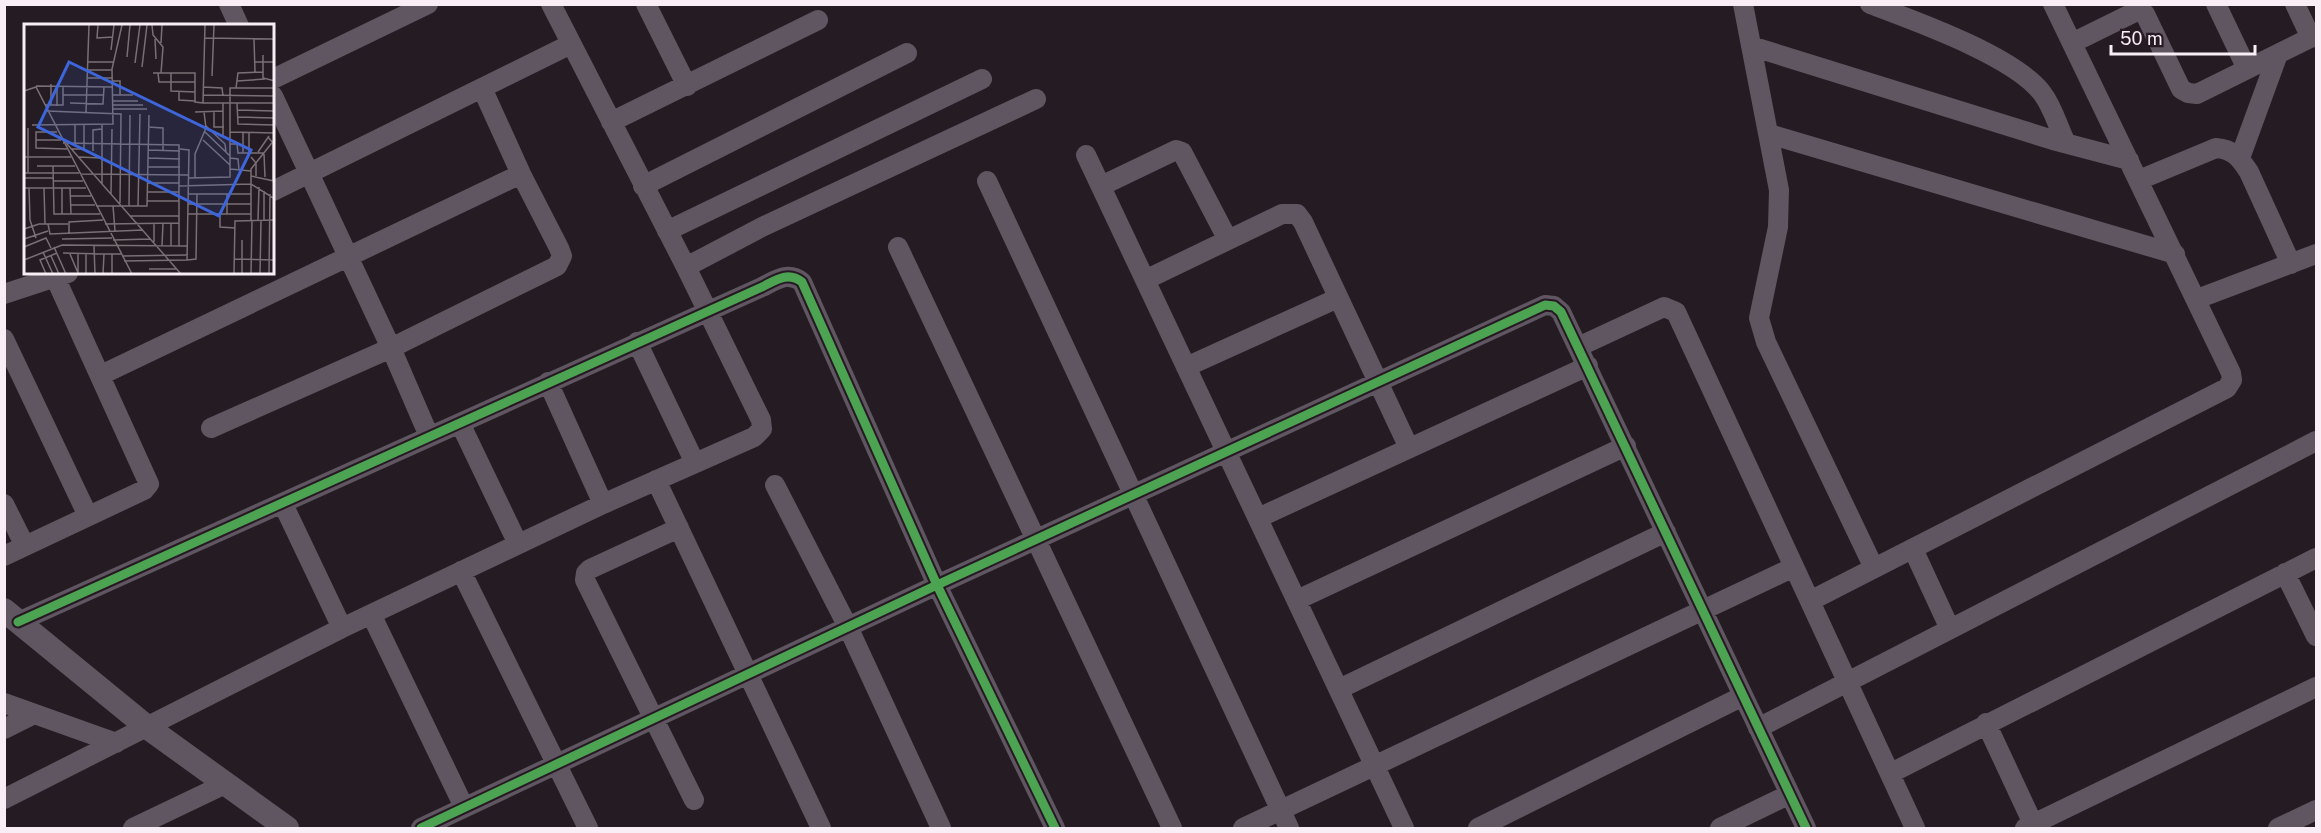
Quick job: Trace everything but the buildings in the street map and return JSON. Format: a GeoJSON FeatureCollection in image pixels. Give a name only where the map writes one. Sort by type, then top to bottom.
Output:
{"type":"FeatureCollection","features":[{"type":"Feature","properties":{"kind":"street"},"geometry":{"type":"LineString","coordinates":[[229,4],[238,24]]}},
{"type":"Feature","properties":{"kind":"street"},"geometry":{"type":"LineString","coordinates":[[274,79],[428,4]]}},
{"type":"Feature","properties":{"kind":"street"},"geometry":{"type":"LineString","coordinates":[[4,799],[342,628],[372,616],[603,504],[754,437],[762,429],[761,420],[686,267],[551,4]]}},
{"type":"Feature","properties":{"kind":"street"},"geometry":{"type":"LineString","coordinates":[[646,4],[687,86]]}},
{"type":"Feature","properties":{"kind":"street"},"geometry":{"type":"LineString","coordinates":[[1743,4],[1779,190],[1778,227],[1759,318],[1766,342],[1874,568]]}},
{"type":"Feature","properties":{"kind":"street"},"geometry":{"type":"LineString","coordinates":[[1870,4],[1932,28],[2020,71],[2044,95],[2066,143]]}},
{"type":"Feature","properties":{"kind":"street"},"geometry":{"type":"LineString","coordinates":[[1810,601],[2228,388],[2232,380],[2231,372],[2175,254],[2053,4]]}},
{"type":"Feature","properties":{"kind":"street"},"geometry":{"type":"LineString","coordinates":[[2216,4],[2247,69]]}},
{"type":"Feature","properties":{"kind":"street"},"geometry":{"type":"LineString","coordinates":[[2072,43],[2138,8],[2145,14],[2181,89],[2197,94],[2314,36],[2295,4]]}},
{"type":"Feature","properties":{"kind":"street"},"geometry":{"type":"LineString","coordinates":[[611,122],[818,20]]}},
{"type":"Feature","properties":{"kind":"street"},"geometry":{"type":"LineString","coordinates":[[274,191],[310,175],[571,44]]}},
{"type":"Feature","properties":{"kind":"street"},"geometry":{"type":"LineString","coordinates":[[1751,46],[2066,143],[2129,160]]}},
{"type":"Feature","properties":{"kind":"street"},"geometry":{"type":"LineString","coordinates":[[643,186],[907,53]]}},
{"type":"Feature","properties":{"kind":"street"},"geometry":{"type":"LineString","coordinates":[[2240,158],[2278,54]]}},
{"type":"Feature","properties":{"kind":"street"},"geometry":{"type":"LineString","coordinates":[[667,231],[982,79]]}},
{"type":"Feature","properties":{"kind":"street"},"geometry":{"type":"LineString","coordinates":[[211,428],[391,348],[557,266],[562,256],[559,248],[521,174],[482,88]]}},
{"type":"Feature","properties":{"kind":"street"},"geometry":{"type":"LineString","coordinates":[[274,98],[349,256],[429,436]]}},
{"type":"Feature","properties":{"kind":"street"},"geometry":{"type":"LineString","coordinates":[[686,267],[762,227],[1036,99]]}},
{"type":"Feature","properties":{"kind":"street"},"geometry":{"type":"LineString","coordinates":[[1768,134],[2175,254]]}},
{"type":"Feature","properties":{"kind":"street"},"geometry":{"type":"LineString","coordinates":[[2139,180],[2216,148],[2228,149],[2240,158],[2291,264]]}},
{"type":"Feature","properties":{"kind":"street"},"geometry":{"type":"LineString","coordinates":[[1101,186],[1176,150],[1182,152],[1228,240]]}},
{"type":"Feature","properties":{"kind":"street"},"geometry":{"type":"LineString","coordinates":[[1086,155],[1404,828]]}},
{"type":"Feature","properties":{"kind":"street"},"geometry":{"type":"LineString","coordinates":[[101,375],[521,174]]}},
{"type":"Feature","properties":{"kind":"street"},"geometry":{"type":"LineString","coordinates":[[987,181],[1285,820]]}},
{"type":"Feature","properties":{"kind":"street"},"geometry":{"type":"LineString","coordinates":[[1145,280],[1282,214],[1297,214],[1303,222],[1409,448]]}},
{"type":"Feature","properties":{"kind":"street"},"geometry":{"type":"LineString","coordinates":[[898,247],[1172,828]]}},
{"type":"Feature","properties":{"kind":"street"},"geometry":{"type":"LineString","coordinates":[[2196,299],[2316,254]]}},
{"type":"Feature","properties":{"kind":"street"},"geometry":{"type":"LineString","coordinates":[[4,294],[62,275],[101,375],[149,484],[144,489],[4,556]]}},
{"type":"Feature","properties":{"kind":"street"},"geometry":{"type":"LineString","coordinates":[[287,828],[147,727],[11,616],[283,504],[637,342],[787,276],[795,276],[802,282],[937,585],[1055,828]]}},
{"type":"Feature","properties":{"kind":"street"},"geometry":{"type":"LineString","coordinates":[[1186,367],[1338,298]]}},
{"type":"Feature","properties":{"kind":"street"},"geometry":{"type":"LineString","coordinates":[[421,828],[937,585],[1545,305],[1554,306],[1561,312],[1588,366],[1806,828]]}},
{"type":"Feature","properties":{"kind":"street"},"geometry":{"type":"LineString","coordinates":[[1578,347],[1664,307],[1677,312],[1915,828]]}},
{"type":"Feature","properties":{"kind":"street"},"geometry":{"type":"LineString","coordinates":[[4,339],[88,516]]}},
{"type":"Feature","properties":{"kind":"street"},"geometry":{"type":"LineString","coordinates":[[637,342],[695,463]]}},
{"type":"Feature","properties":{"kind":"street"},"geometry":{"type":"LineString","coordinates":[[1258,518],[1588,366]]}},
{"type":"Feature","properties":{"kind":"street"},"geometry":{"type":"LineString","coordinates":[[548,382],[603,504]]}},
{"type":"Feature","properties":{"kind":"street"},"geometry":{"type":"LineString","coordinates":[[460,423],[518,544]]}},
{"type":"Feature","properties":{"kind":"street"},"geometry":{"type":"LineString","coordinates":[[1758,728],[2316,441]]}},
{"type":"Feature","properties":{"kind":"street"},"geometry":{"type":"LineString","coordinates":[[1298,600],[1626,446]]}},
{"type":"Feature","properties":{"kind":"street"},"geometry":{"type":"LineString","coordinates":[[656,480],[750,674],[821,828]]}},
{"type":"Feature","properties":{"kind":"street"},"geometry":{"type":"LineString","coordinates":[[775,485],[848,627],[941,828]]}},
{"type":"Feature","properties":{"kind":"street"},"geometry":{"type":"LineString","coordinates":[[283,504],[342,628]]}},
{"type":"Feature","properties":{"kind":"street"},"geometry":{"type":"LineString","coordinates":[[7,513],[25,546]]}},
{"type":"Feature","properties":{"kind":"street"},"geometry":{"type":"LineString","coordinates":[[679,528],[586,573],[585,580],[694,800]]}},
{"type":"Feature","properties":{"kind":"street"},"geometry":{"type":"LineString","coordinates":[[1339,689],[1666,532]]}},
{"type":"Feature","properties":{"kind":"street"},"geometry":{"type":"LineString","coordinates":[[1912,549],[1950,629]]}},
{"type":"Feature","properties":{"kind":"street"},"geometry":{"type":"LineString","coordinates":[[1891,773],[2316,558]]}},
{"type":"Feature","properties":{"kind":"street"},"geometry":{"type":"LineString","coordinates":[[1243,828],[1285,820],[1375,766],[1794,567]]}},
{"type":"Feature","properties":{"kind":"street"},"geometry":{"type":"LineString","coordinates":[[461,571],[588,828]]}},
{"type":"Feature","properties":{"kind":"street"},"geometry":{"type":"LineString","coordinates":[[2285,573],[2316,636]]}},
{"type":"Feature","properties":{"kind":"street"},"geometry":{"type":"LineString","coordinates":[[372,616],[464,807]]}},
{"type":"Feature","properties":{"kind":"street"},"geometry":{"type":"LineString","coordinates":[[1986,723],[2031,827],[2316,687]]}},
{"type":"Feature","properties":{"kind":"street"},"geometry":{"type":"LineString","coordinates":[[1478,828],[1743,696]]}},
{"type":"Feature","properties":{"kind":"street"},"geometry":{"type":"LineString","coordinates":[[4,703],[116,743]]}},
{"type":"Feature","properties":{"kind":"street"},"geometry":{"type":"LineString","coordinates":[[4,729],[34,714]]}},
{"type":"Feature","properties":{"kind":"street"},"geometry":{"type":"LineString","coordinates":[[133,828],[223,784]]}},
{"type":"Feature","properties":{"kind":"street"},"geometry":{"type":"LineString","coordinates":[[1720,828],[1790,794]]}},
{"type":"Feature","properties":{"kind":"street"},"geometry":{"type":"LineString","coordinates":[[2278,828],[2316,812]]}},
{"type":"Feature","properties":{"kind":"cycle path"},"geometry":{"type":"LineString","coordinates":[[18,622],[777,279],[792,277],[802,282],[937,585],[1055,828]]}},
{"type":"Feature","properties":{"kind":"cycle path"},"geometry":{"type":"LineString","coordinates":[[421,828],[937,585],[1545,305],[1554,306],[1561,312],[1806,828]]}}]}
